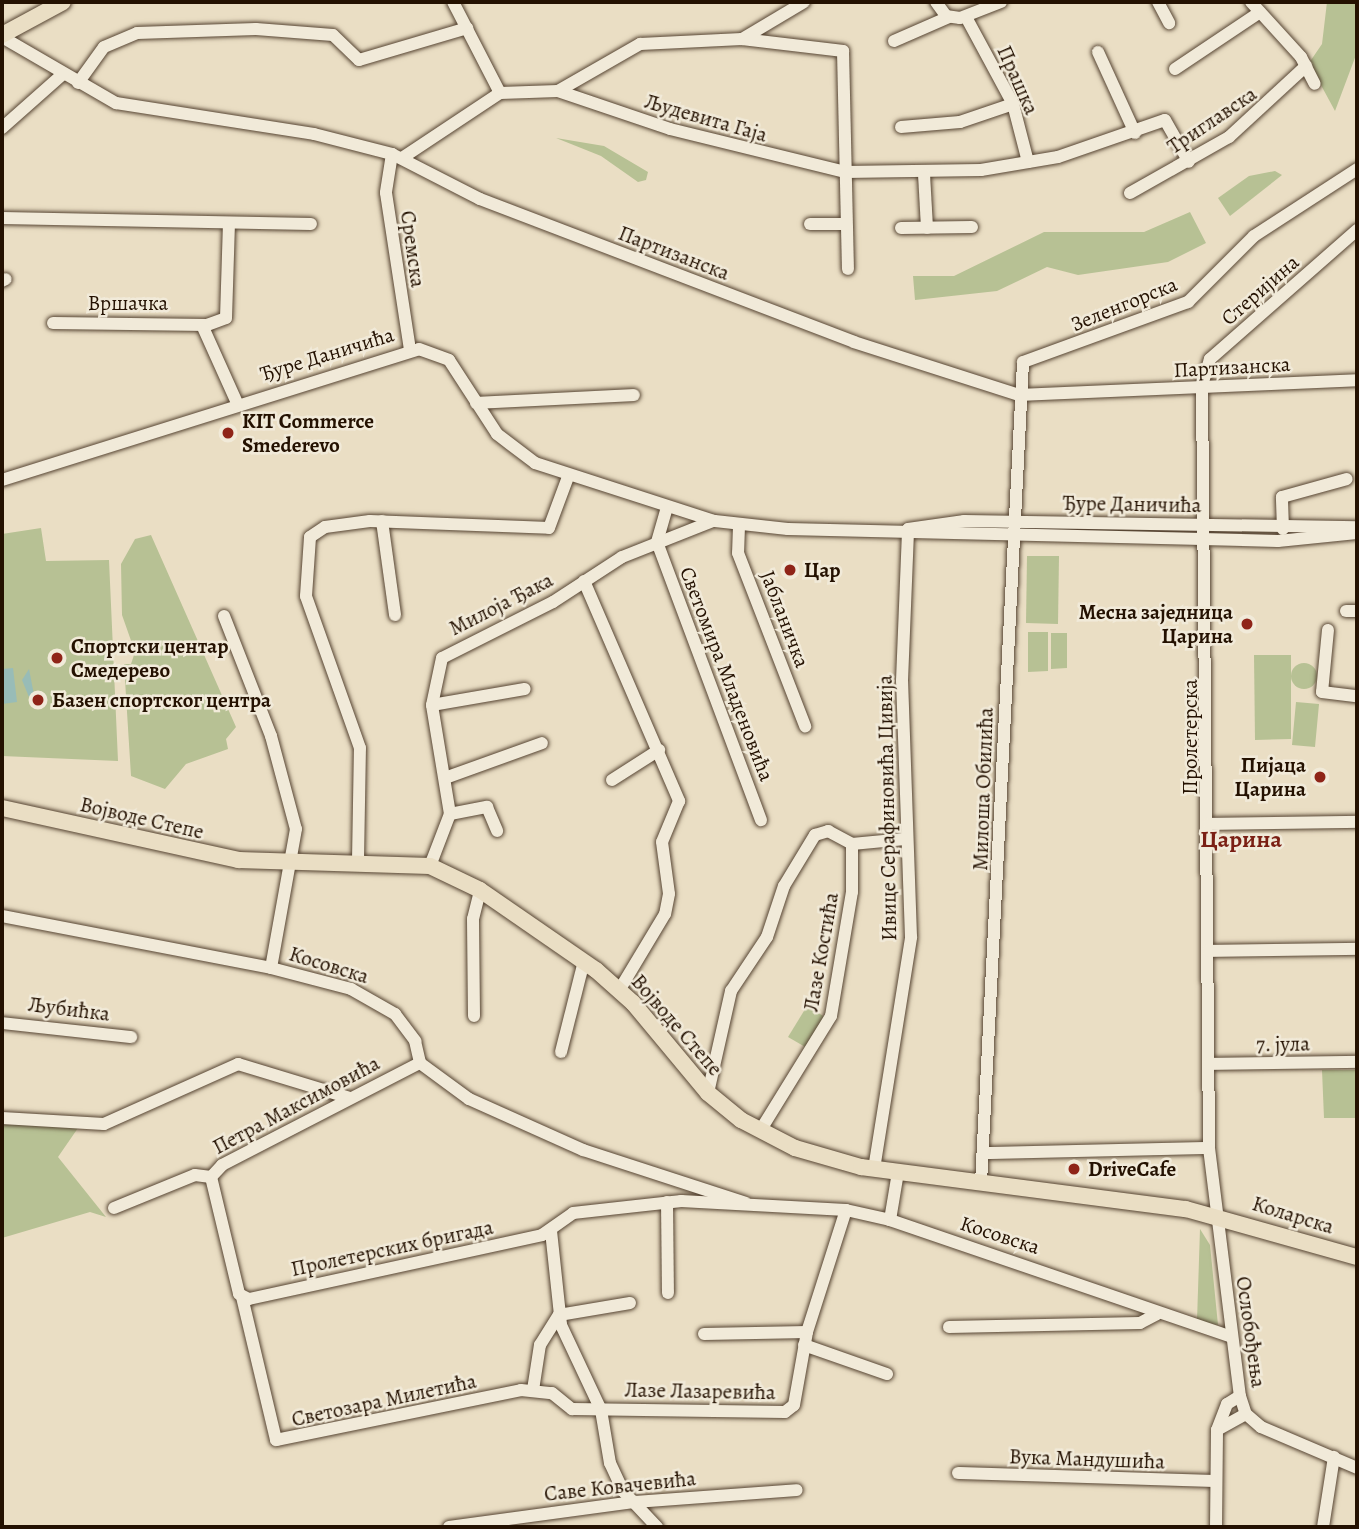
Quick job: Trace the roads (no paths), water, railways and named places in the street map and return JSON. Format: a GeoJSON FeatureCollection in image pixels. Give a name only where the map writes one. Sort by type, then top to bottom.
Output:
{"type":"FeatureCollection","features":[{"type":"Feature","properties":{"kind":"main road"},"geometry":{"type":"LineString","coordinates":[[2,36],[62,2]]}},
{"type":"Feature","properties":{"kind":"main road","name":"Војводе Степе"},"geometry":{"type":"LineString","coordinates":[[2,808],[209,856],[295,863],[358,860],[430,866],[480,890],[620,989],[708,1093],[760,1131],[817,1156],[874,1168],[1215,1214]]}},
{"type":"Feature","properties":{"kind":"main road","name":"Коларска"},"geometry":{"type":"LineString","coordinates":[[1215,1214],[1357,1257]]}},
{"type":"Feature","properties":{"kind":"street"},"geometry":{"type":"LineString","coordinates":[[453,2],[500,93]]}},
{"type":"Feature","properties":{"kind":"street"},"geometry":{"type":"LineString","coordinates":[[742,39],[804,2]]}},
{"type":"Feature","properties":{"kind":"street"},"geometry":{"type":"LineString","coordinates":[[936,2],[949,17]]}},
{"type":"Feature","properties":{"kind":"street"},"geometry":{"type":"LineString","coordinates":[[894,41],[949,17],[966,17],[1001,2]]}},
{"type":"Feature","properties":{"kind":"street"},"geometry":{"type":"LineString","coordinates":[[1158,2],[1169,23]]}},
{"type":"Feature","properties":{"kind":"street"},"geometry":{"type":"LineString","coordinates":[[1251,2],[1306,66],[1315,84]]}},
{"type":"Feature","properties":{"kind":"street"},"geometry":{"type":"LineString","coordinates":[[1175,69],[1260,12]]}},
{"type":"Feature","properties":{"kind":"street","name":"Прашка"},"geometry":{"type":"LineString","coordinates":[[966,17],[1013,104],[1028,162]]}},
{"type":"Feature","properties":{"kind":"street"},"geometry":{"type":"LineString","coordinates":[[78,83],[104,47],[137,33],[333,35],[359,60],[467,28]]}},
{"type":"Feature","properties":{"kind":"street","name":"Партизанска"},"geometry":{"type":"LineString","coordinates":[[2,36],[62,74],[127,107],[314,134],[397,156],[480,199],[854,342],[1019,396],[1357,380]]}},
{"type":"Feature","properties":{"kind":"street"},"geometry":{"type":"LineString","coordinates":[[397,156],[500,93],[558,91],[629,47],[742,39],[844,51],[848,270]]}},
{"type":"Feature","properties":{"kind":"street"},"geometry":{"type":"LineString","coordinates":[[1098,52],[1135,133]]}},
{"type":"Feature","properties":{"kind":"street","name":"Триглавска"},"geometry":{"type":"LineString","coordinates":[[1129,193],[1189,162],[1258,114],[1306,66]]}},
{"type":"Feature","properties":{"kind":"street"},"geometry":{"type":"LineString","coordinates":[[2,128],[62,74]]}},
{"type":"Feature","properties":{"kind":"street","name":"Људевита Гаја"},"geometry":{"type":"LineString","coordinates":[[558,91],[670,129],[845,172],[924,174],[1028,162],[1135,133],[1167,121],[1189,162]]}},
{"type":"Feature","properties":{"kind":"street"},"geometry":{"type":"LineString","coordinates":[[901,127],[960,122],[1013,104]]}},
{"type":"Feature","properties":{"kind":"street","name":"Сремска"},"geometry":{"type":"LineString","coordinates":[[397,156],[386,193],[411,349]]}},
{"type":"Feature","properties":{"kind":"street","name":"Зеленгорска"},"geometry":{"type":"LineString","coordinates":[[1019,396],[1023,362],[1188,302],[1254,236],[1357,169]]}},
{"type":"Feature","properties":{"kind":"street"},"geometry":{"type":"LineString","coordinates":[[924,174],[927,228]]}},
{"type":"Feature","properties":{"kind":"street"},"geometry":{"type":"LineString","coordinates":[[2,218],[311,224]]}},
{"type":"Feature","properties":{"kind":"street"},"geometry":{"type":"LineString","coordinates":[[229,224],[228,316],[202,325],[237,402]]}},
{"type":"Feature","properties":{"kind":"street"},"geometry":{"type":"LineString","coordinates":[[810,224],[846,224]]}},
{"type":"Feature","properties":{"kind":"street"},"geometry":{"type":"LineString","coordinates":[[901,228],[972,227]]}},
{"type":"Feature","properties":{"kind":"street","name":"Стеријина"},"geometry":{"type":"LineString","coordinates":[[1202,386],[1210,359],[1357,230]]}},
{"type":"Feature","properties":{"kind":"street","name":"Вршачка"},"geometry":{"type":"LineString","coordinates":[[53,323],[202,325]]}},
{"type":"Feature","properties":{"kind":"street","name":"Ђуре Даничића"},"geometry":{"type":"LineString","coordinates":[[2,480],[237,402],[411,349],[449,360],[507,443],[568,477],[667,508],[739,526],[908,529],[921,522],[1012,528],[1207,532],[1357,527]]}},
{"type":"Feature","properties":{"kind":"street","name":"Пролетерска"},"geometry":{"type":"LineString","coordinates":[[1202,386],[1207,532],[1209,1148],[1215,1214]]}},
{"type":"Feature","properties":{"kind":"street"},"geometry":{"type":"LineString","coordinates":[[476,402],[634,395]]}},
{"type":"Feature","properties":{"kind":"street","name":"Милоша Обилића"},"geometry":{"type":"LineString","coordinates":[[981,1183],[986,1153],[1019,396]]}},
{"type":"Feature","properties":{"kind":"street"},"geometry":{"type":"LineString","coordinates":[[358,860],[359,748],[318,639],[303,574],[313,532],[382,521],[549,528],[568,477]]}},
{"type":"Feature","properties":{"kind":"street"},"geometry":{"type":"LineString","coordinates":[[1283,528],[1282,497],[1347,479]]}},
{"type":"Feature","properties":{"kind":"street"},"geometry":{"type":"LineString","coordinates":[[657,542],[667,508]]}},
{"type":"Feature","properties":{"kind":"street"},"geometry":{"type":"LineString","coordinates":[[382,521],[395,615]]}},
{"type":"Feature","properties":{"kind":"street","name":"Милоја Ђака"},"geometry":{"type":"LineString","coordinates":[[430,866],[450,814],[432,705],[436,671],[448,653],[537,611],[584,581],[657,542],[715,521]]}},
{"type":"Feature","properties":{"kind":"street","name":"Јабланичка"},"geometry":{"type":"LineString","coordinates":[[739,526],[738,553],[805,726]]}},
{"type":"Feature","properties":{"kind":"street","name":"Ивице Серафиновића Цивија"},"geometry":{"type":"LineString","coordinates":[[874,1168],[912,937],[905,839],[908,529]]}},
{"type":"Feature","properties":{"kind":"street","name":"Ђуре Даничића"},"geometry":{"type":"LineString","coordinates":[[1207,532],[1291,541],[1357,533]]}},
{"type":"Feature","properties":{"kind":"street","name":"Светомира Младеновића"},"geometry":{"type":"LineString","coordinates":[[657,542],[761,820]]}},
{"type":"Feature","properties":{"kind":"street"},"geometry":{"type":"LineString","coordinates":[[584,581],[679,801],[662,842],[668,903],[652,943],[620,989]]}},
{"type":"Feature","properties":{"kind":"street"},"geometry":{"type":"LineString","coordinates":[[224,616],[288,787],[295,863],[271,968]]}},
{"type":"Feature","properties":{"kind":"street"},"geometry":{"type":"LineString","coordinates":[[1328,630],[1322,692],[1357,696]]}},
{"type":"Feature","properties":{"kind":"street"},"geometry":{"type":"LineString","coordinates":[[432,705],[526,689]]}},
{"type":"Feature","properties":{"kind":"street"},"geometry":{"type":"LineString","coordinates":[[445,778],[542,743]]}},
{"type":"Feature","properties":{"kind":"street"},"geometry":{"type":"LineString","coordinates":[[612,780],[659,750]]}},
{"type":"Feature","properties":{"kind":"street"},"geometry":{"type":"LineString","coordinates":[[450,814],[487,807],[497,831]]}},
{"type":"Feature","properties":{"kind":"street"},"geometry":{"type":"LineString","coordinates":[[1209,824],[1357,822]]}},
{"type":"Feature","properties":{"kind":"street"},"geometry":{"type":"LineString","coordinates":[[708,1093],[731,991],[777,918],[784,886],[815,835],[828,831],[852,844],[905,839]]}},
{"type":"Feature","properties":{"kind":"street","name":"Лазе Костића"},"geometry":{"type":"LineString","coordinates":[[760,1131],[831,1016],[852,892],[852,844]]}},
{"type":"Feature","properties":{"kind":"street"},"geometry":{"type":"LineString","coordinates":[[474,1016],[473,919],[480,890]]}},
{"type":"Feature","properties":{"kind":"street","name":"Косовска"},"geometry":{"type":"LineString","coordinates":[[2,916],[271,968],[383,1005],[409,1031],[420,1063],[455,1091],[533,1130],[749,1205]]}},
{"type":"Feature","properties":{"kind":"street"},"geometry":{"type":"LineString","coordinates":[[1208,951],[1357,949]]}},
{"type":"Feature","properties":{"kind":"street"},"geometry":{"type":"LineString","coordinates":[[561,1052],[584,961]]}},
{"type":"Feature","properties":{"kind":"street","name":"Љубићка"},"geometry":{"type":"LineString","coordinates":[[2,1023],[131,1037]]}},
{"type":"Feature","properties":{"kind":"street","name":"7. јула"},"geometry":{"type":"LineString","coordinates":[[1209,1064],[1357,1062]]}},
{"type":"Feature","properties":{"kind":"street","name":"Петра Максимовића"},"geometry":{"type":"LineString","coordinates":[[114,1208],[195,1175],[211,1177],[350,1098],[420,1063]]}},
{"type":"Feature","properties":{"kind":"street"},"geometry":{"type":"LineString","coordinates":[[2,1118],[104,1124],[238,1064],[350,1098]]}},
{"type":"Feature","properties":{"kind":"street"},"geometry":{"type":"LineString","coordinates":[[986,1153],[1209,1148]]}},
{"type":"Feature","properties":{"kind":"street"},"geometry":{"type":"LineString","coordinates":[[890,1220],[898,1172]]}},
{"type":"Feature","properties":{"kind":"street"},"geometry":{"type":"LineString","coordinates":[[211,1177],[242,1297]]}},
{"type":"Feature","properties":{"kind":"street"},"geometry":{"type":"LineString","coordinates":[[667,1202],[668,1293]]}},
{"type":"Feature","properties":{"kind":"street","name":"Косовска"},"geometry":{"type":"LineString","coordinates":[[667,1202],[846,1210],[890,1220],[1093,1285],[1157,1314],[1231,1337]]}},
{"type":"Feature","properties":{"kind":"street","name":"Пролетерских бригада"},"geometry":{"type":"LineString","coordinates":[[242,1297],[551,1231],[572,1213],[667,1202]]}},
{"type":"Feature","properties":{"kind":"street"},"geometry":{"type":"LineString","coordinates":[[806,1339],[846,1210]]}},
{"type":"Feature","properties":{"kind":"street","name":"Ослобођења"},"geometry":{"type":"LineString","coordinates":[[1215,1214],[1240,1396],[1246,1414],[1261,1427],[1357,1468]]}},
{"type":"Feature","properties":{"kind":"street"},"geometry":{"type":"LineString","coordinates":[[551,1231],[559,1315],[601,1409],[610,1464],[635,1502],[657,1527]]}},
{"type":"Feature","properties":{"kind":"street","name":"Светозара Милетића"},"geometry":{"type":"LineString","coordinates":[[242,1297],[276,1440],[533,1390]]}},
{"type":"Feature","properties":{"kind":"street"},"geometry":{"type":"LineString","coordinates":[[601,1409],[568,1408],[552,1393],[533,1390],[540,1345],[559,1315],[630,1303]]}},
{"type":"Feature","properties":{"kind":"street"},"geometry":{"type":"LineString","coordinates":[[949,1327],[1140,1323],[1157,1314]]}},
{"type":"Feature","properties":{"kind":"street"},"geometry":{"type":"LineString","coordinates":[[704,1334],[806,1339],[887,1374]]}},
{"type":"Feature","properties":{"kind":"street","name":"Лазе Лазаревића"},"geometry":{"type":"LineString","coordinates":[[601,1409],[785,1412],[794,1405],[806,1339]]}},
{"type":"Feature","properties":{"kind":"street"},"geometry":{"type":"LineString","coordinates":[[1216,1527],[1217,1430],[1227,1404],[1240,1396]]}},
{"type":"Feature","properties":{"kind":"street"},"geometry":{"type":"LineString","coordinates":[[1217,1430],[1246,1414]]}},
{"type":"Feature","properties":{"kind":"street"},"geometry":{"type":"LineString","coordinates":[[1323,1527],[1334,1457]]}},
{"type":"Feature","properties":{"kind":"street","name":"Вука Мандушића"},"geometry":{"type":"LineString","coordinates":[[958,1473],[1216,1481]]}},
{"type":"Feature","properties":{"kind":"street","name":"Саве Ковачевића"},"geometry":{"type":"LineString","coordinates":[[449,1527],[635,1502],[797,1490]]}},
{"type":"Feature","properties":{"kind":"water"},"geometry":{"type":"Polygon","coordinates":[[[13,668],[17,702],[2,704],[2,669],[13,668]]]}},
{"type":"Feature","properties":{"kind":"water"},"geometry":{"type":"Polygon","coordinates":[[[29,669],[34,695],[29,697],[22,680],[29,669]]]}},
{"type":"Feature","properties":{"kind":"place","name":"KIT Commerce Smederevo"},"geometry":{"type":"Point","coordinates":[228,433]}},
{"type":"Feature","properties":{"kind":"place","name":"Цар"},"geometry":{"type":"Point","coordinates":[790,570]}},
{"type":"Feature","properties":{"kind":"place","name":"Месна заједница Царина"},"geometry":{"type":"Point","coordinates":[1247,624]}},
{"type":"Feature","properties":{"kind":"place","name":"Спортски центар Смедерево"},"geometry":{"type":"Point","coordinates":[57,658]}},
{"type":"Feature","properties":{"kind":"place","name":"Базен спортског центра"},"geometry":{"type":"Point","coordinates":[38,700]}},
{"type":"Feature","properties":{"kind":"place","name":"Пијаца Царина"},"geometry":{"type":"Point","coordinates":[1320,777]}},
{"type":"Feature","properties":{"kind":"place","name":"DriveCafe"},"geometry":{"type":"Point","coordinates":[1074,1169]}},
{"type":"Feature","properties":{"kind":"district","name":"Царина"},"geometry":{"type":"Point","coordinates":[1241,840]}}]}
